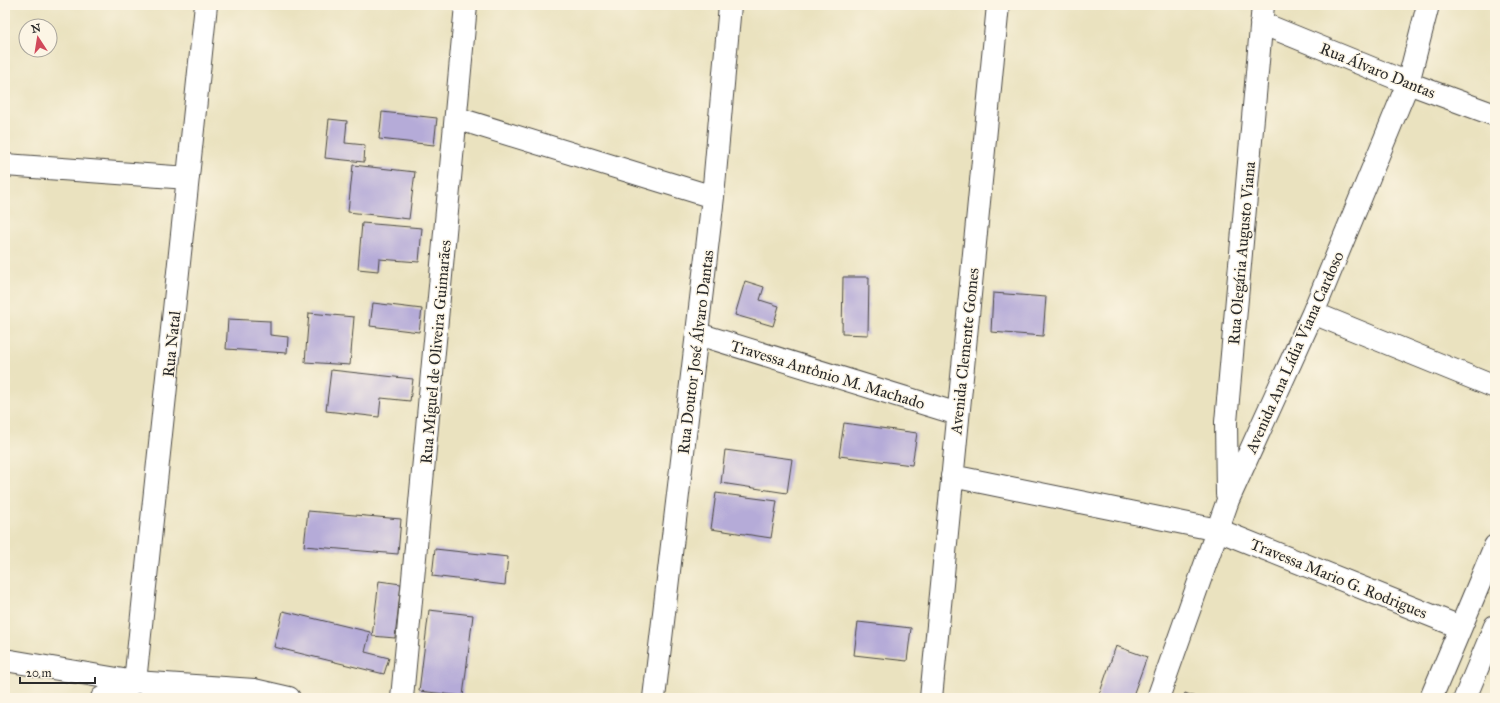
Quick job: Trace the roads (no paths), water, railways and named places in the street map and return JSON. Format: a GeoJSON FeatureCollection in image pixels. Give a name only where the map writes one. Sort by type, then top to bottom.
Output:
{"type":"FeatureCollection","features":[{"type":"Feature","properties":{"kind":"street","name":"Rua Natal"},"geometry":{"type":"LineString","coordinates":[[136,682],[206,5]]}},
{"type":"Feature","properties":{"kind":"street","name":"Rua Miguel de Oliveira Guimarães"},"geometry":{"type":"LineString","coordinates":[[402,698],[466,5]]}},
{"type":"Feature","properties":{"kind":"street","name":"Rua Doutor José Álvaro Dantas"},"geometry":{"type":"LineString","coordinates":[[654,698],[698,334],[713,197],[730,5]]}},
{"type":"Feature","properties":{"kind":"street","name":"Avenida Clemente Gomes"},"geometry":{"type":"LineString","coordinates":[[931,698],[998,5]]}},
{"type":"Feature","properties":{"kind":"street","name":"Avenida Ana Lídia Viana Cardoso"},"geometry":{"type":"LineString","coordinates":[[1158,698],[1228,500],[1313,314],[1408,83],[1428,5]]}},
{"type":"Feature","properties":{"kind":"street","name":"Rua Álvaro Dantas"},"geometry":{"type":"LineString","coordinates":[[1262,14],[1408,83],[1495,115]]}},
{"type":"Feature","properties":{"kind":"street","name":"Rua Olegária Augusto Viana"},"geometry":{"type":"LineString","coordinates":[[1228,500],[1226,422],[1262,14]]}},
{"type":"Feature","properties":{"kind":"street"},"geometry":{"type":"LineString","coordinates":[[456,118],[713,197]]}},
{"type":"Feature","properties":{"kind":"street"},"geometry":{"type":"LineString","coordinates":[[5,165],[188,178]]}},
{"type":"Feature","properties":{"kind":"street"},"geometry":{"type":"LineString","coordinates":[[1313,314],[1495,386]]}},
{"type":"Feature","properties":{"kind":"street","name":"Travessa Antônio M. Machado"},"geometry":{"type":"LineString","coordinates":[[698,334],[958,414]]}},
{"type":"Feature","properties":{"kind":"street","name":"Travessa Mario G. Rodrigues"},"geometry":{"type":"LineString","coordinates":[[952,476],[1218,530],[1460,627]]}},
{"type":"Feature","properties":{"kind":"street"},"geometry":{"type":"LineString","coordinates":[[1431,698],[1495,546]]}},
{"type":"Feature","properties":{"kind":"street"},"geometry":{"type":"LineString","coordinates":[[1465,698],[1495,626]]}},
{"type":"Feature","properties":{"kind":"street"},"geometry":{"type":"LineString","coordinates":[[5,660],[136,682],[254,690],[289,698]]}},
{"type":"Feature","properties":{"kind":"street"},"geometry":{"type":"LineString","coordinates":[[102,698],[136,682]]}}]}
